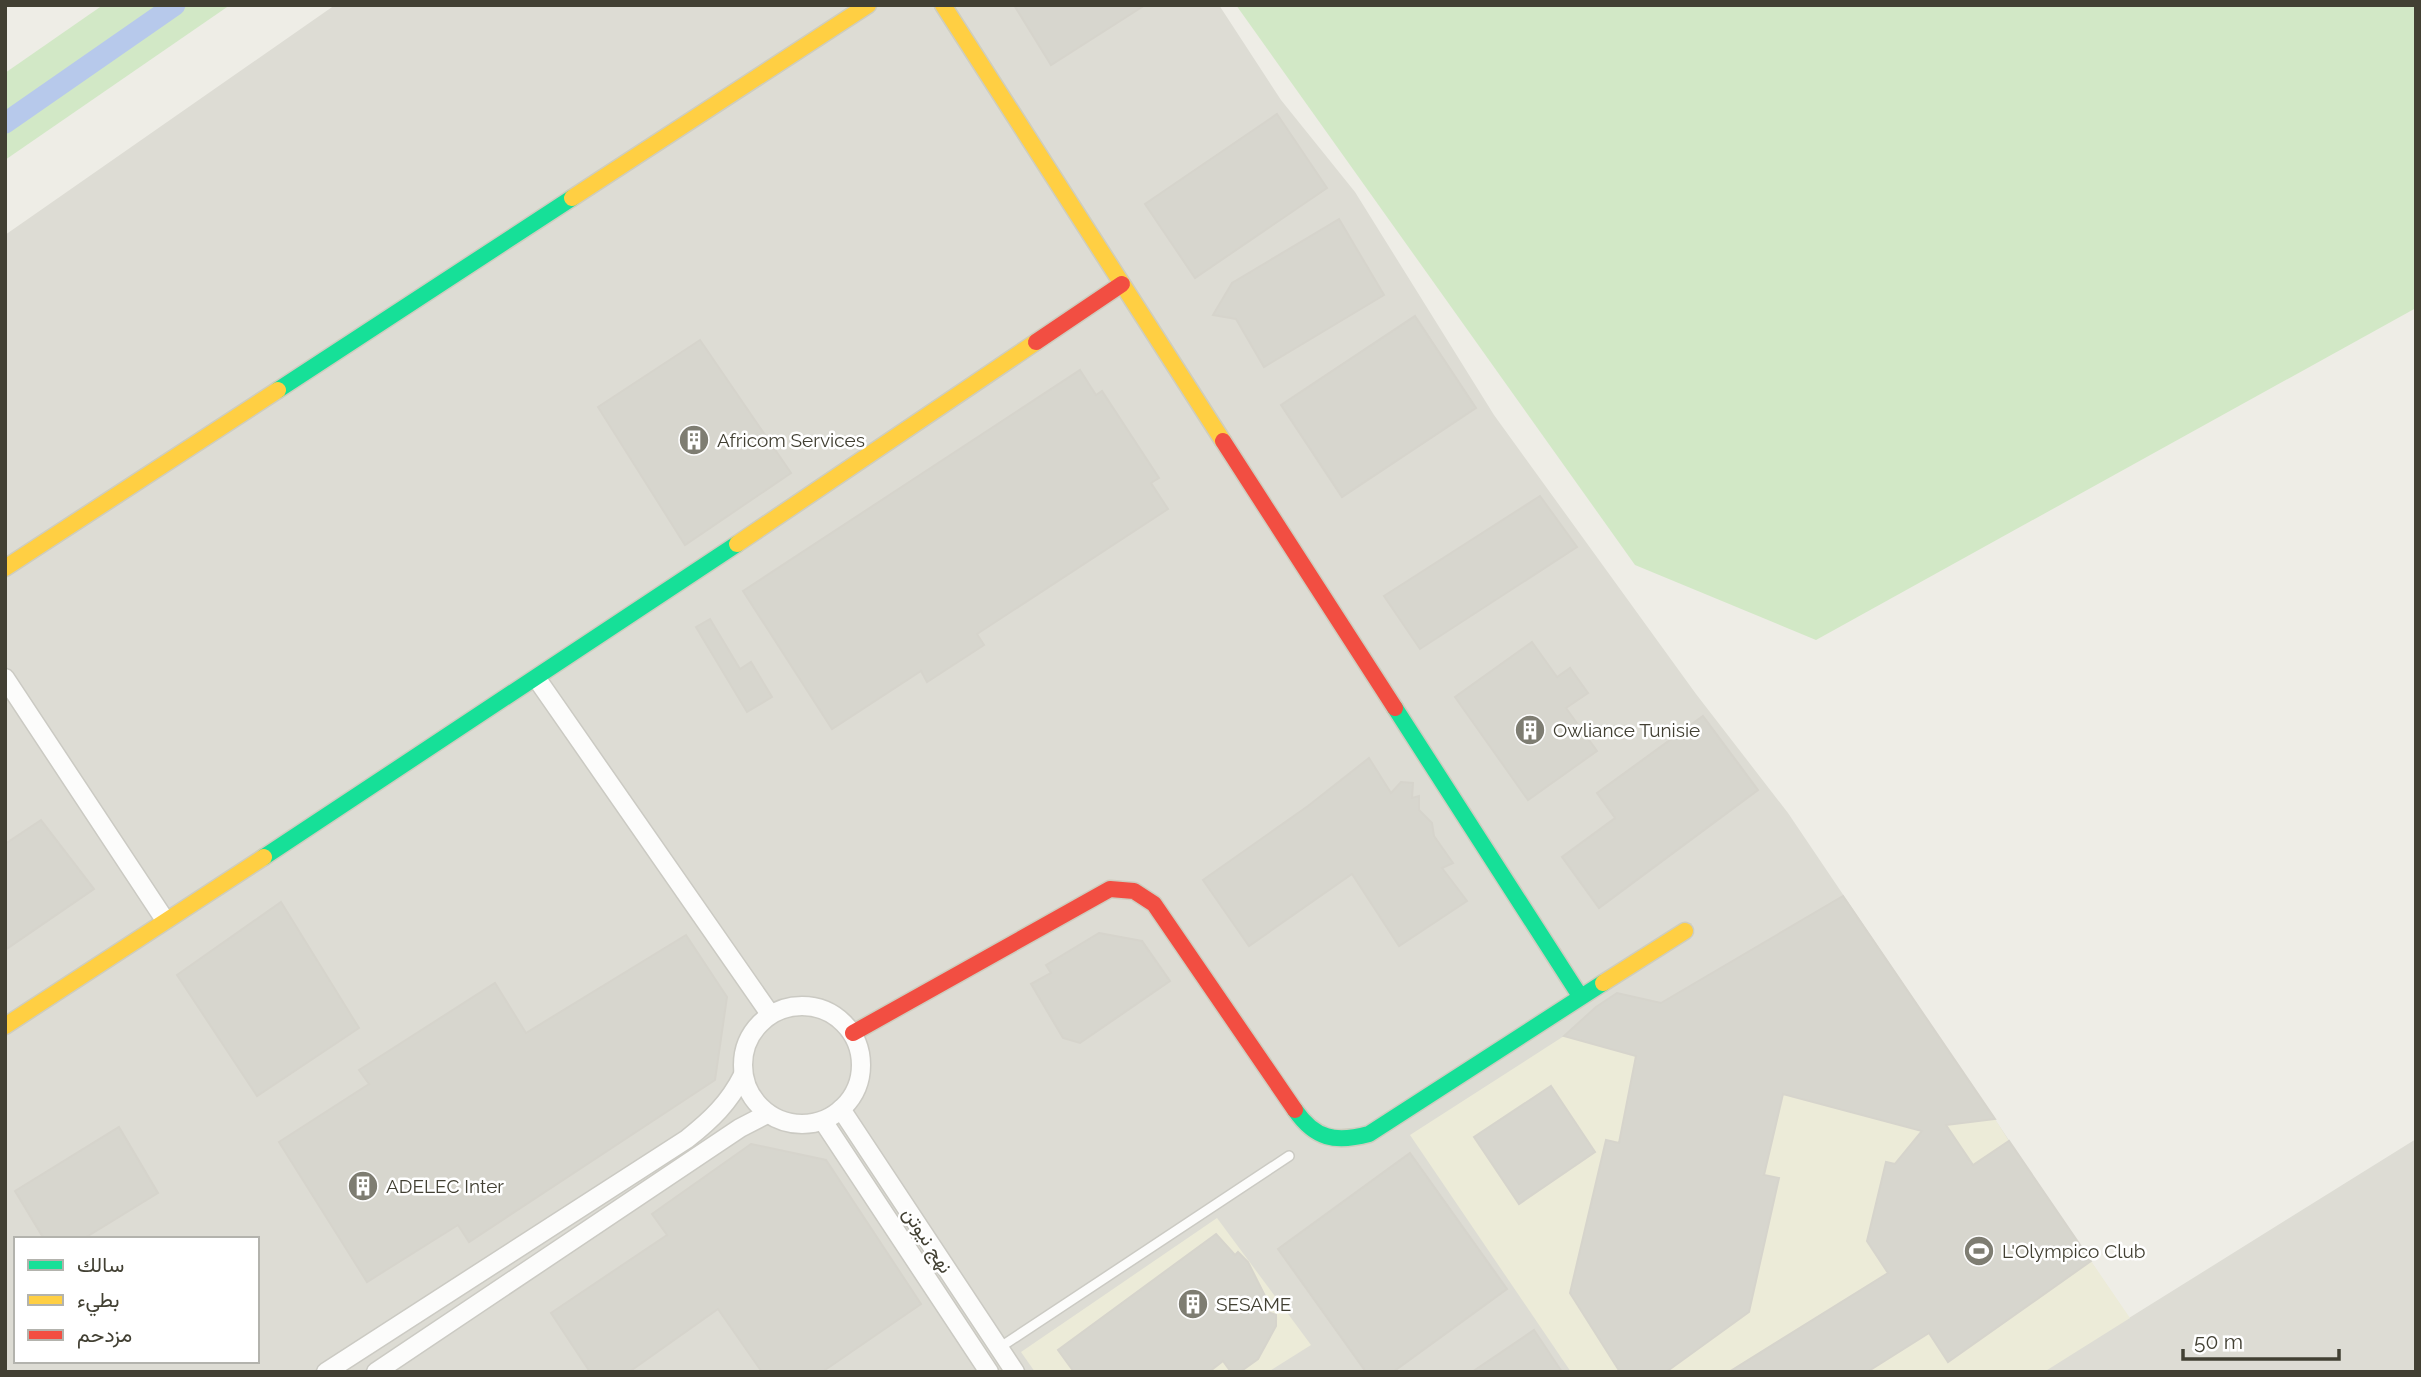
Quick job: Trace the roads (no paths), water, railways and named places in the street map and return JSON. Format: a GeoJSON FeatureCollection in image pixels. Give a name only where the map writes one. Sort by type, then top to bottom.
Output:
{"type":"FeatureCollection","features":[{"type":"Feature","properties":{"kind":"street"},"geometry":{"type":"LineString","coordinates":[[5,568],[868,5]]}},
{"type":"Feature","properties":{"kind":"street"},"geometry":{"type":"LineString","coordinates":[[943,5],[1580,996]]}},
{"type":"Feature","properties":{"kind":"street"},"geometry":{"type":"LineString","coordinates":[[5,1026],[537,679],[1122,284]]}},
{"type":"Feature","properties":{"kind":"street"},"geometry":{"type":"LineString","coordinates":[[5,678],[165,920]]}},
{"type":"Feature","properties":{"kind":"street"},"geometry":{"type":"LineString","coordinates":[[537,679],[770,1014]]}},
{"type":"Feature","properties":{"kind":"street"},"geometry":{"type":"LineString","coordinates":[[853,1033],[1110,889],[1123,887],[1142,894],[1154,904],[1307,1127],[1325,1138],[1346,1140],[1369,1134],[1685,930]]}},
{"type":"Feature","properties":{"kind":"street"},"geometry":{"type":"LineString","coordinates":[[792,1006],[816,1007],[837,1016],[853,1033],[861,1055],[860,1079],[851,1100],[823,1121],[812,1125],[788,1124],[767,1114],[751,1097],[743,1075],[744,1052],[753,1030],[770,1014],[792,1006]]}},
{"type":"Feature","properties":{"kind":"street"},"geometry":{"type":"LineString","coordinates":[[326,1372],[687,1139],[715,1116],[733,1095],[743,1075]]}},
{"type":"Feature","properties":{"kind":"street","name":"نهج نيوتن"},"geometry":{"type":"LineString","coordinates":[[841,1109],[1015,1372]]}},
{"type":"Feature","properties":{"kind":"street"},"geometry":{"type":"LineString","coordinates":[[376,1372],[740,1128],[767,1114]]}},
{"type":"Feature","properties":{"kind":"street","name":"نهج نيوتن"},"geometry":{"type":"LineString","coordinates":[[823,1121],[989,1372]]}},
{"type":"Feature","properties":{"kind":"lane"},"geometry":{"type":"LineString","coordinates":[[999,1348],[1289,1156]]}},
{"type":"Feature","properties":{"kind":"waterway"},"geometry":{"type":"LineString","coordinates":[[5,123],[175,5]]}},
{"type":"Feature","properties":{"kind":"place","name":"Africom Services"},"geometry":{"type":"Point","coordinates":[694,440]}},
{"type":"Feature","properties":{"kind":"place","name":"Owliance Tunisie"},"geometry":{"type":"Point","coordinates":[1530,730]}},
{"type":"Feature","properties":{"kind":"place","name":"ADELEC Inter"},"geometry":{"type":"Point","coordinates":[363,1186]}},
{"type":"Feature","properties":{"kind":"place","name":"L'Olympico Club"},"geometry":{"type":"Point","coordinates":[1979,1251]}},
{"type":"Feature","properties":{"kind":"place","name":"SESAME"},"geometry":{"type":"Point","coordinates":[1193,1304]}}]}
